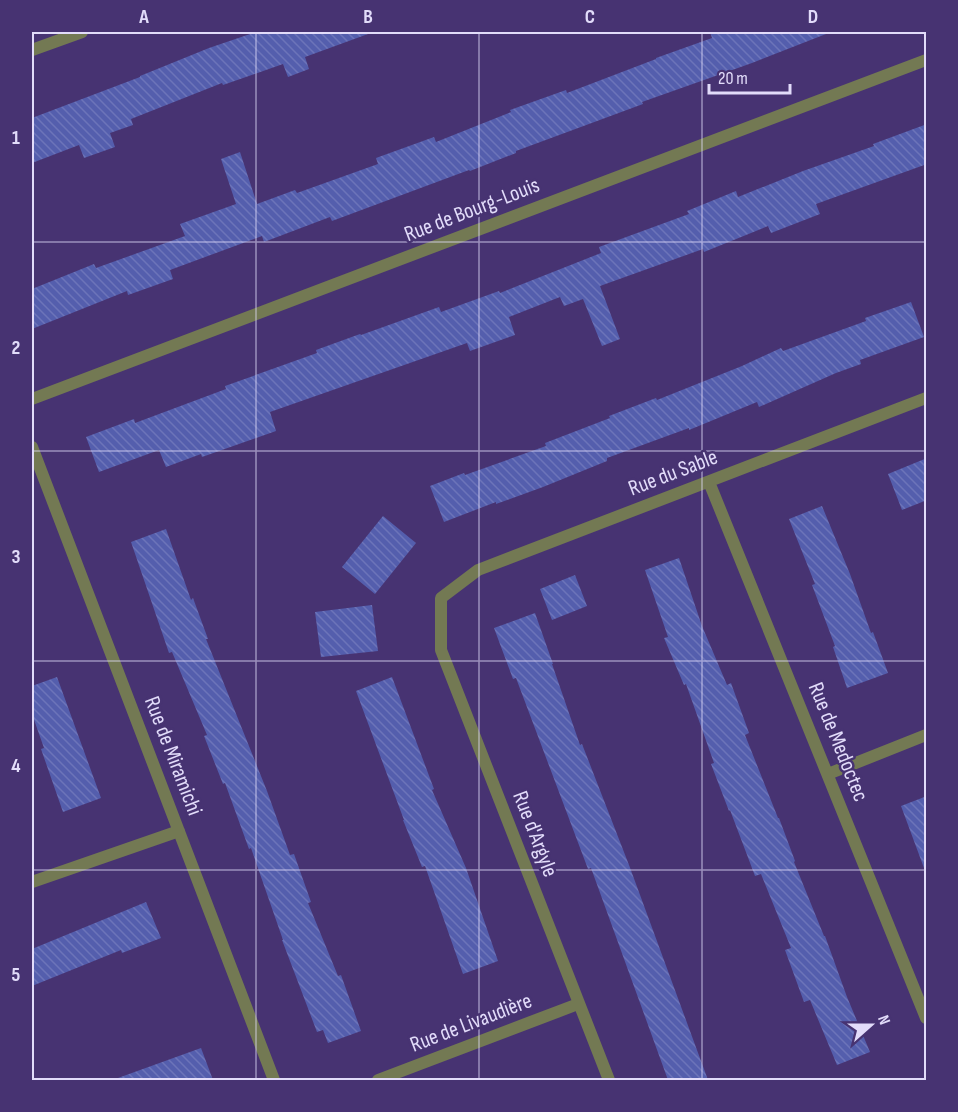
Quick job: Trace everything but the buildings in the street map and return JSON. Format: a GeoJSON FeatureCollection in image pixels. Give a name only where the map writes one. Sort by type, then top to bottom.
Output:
{"type":"FeatureCollection","features":[{"type":"Feature","properties":{"kind":"street"},"geometry":{"type":"LineString","coordinates":[[32,50],[82,32]]}},
{"type":"Feature","properties":{"kind":"street","name":"Rue de Bourg-Louis"},"geometry":{"type":"LineString","coordinates":[[32,399],[927,60]]}},
{"type":"Feature","properties":{"kind":"street","name":"Rue du Sable"},"geometry":{"type":"LineString","coordinates":[[441,598],[478,570],[927,398]]}},
{"type":"Feature","properties":{"kind":"street","name":"Rue de Miramichi"},"geometry":{"type":"LineString","coordinates":[[32,447],[274,1080]]}},
{"type":"Feature","properties":{"kind":"street","name":"Rue de Medoctec"},"geometry":{"type":"LineString","coordinates":[[709,482],[927,1018]]}},
{"type":"Feature","properties":{"kind":"street","name":"Rue d'Argyle"},"geometry":{"type":"LineString","coordinates":[[441,598],[441,650],[609,1080]]}},
{"type":"Feature","properties":{"kind":"street"},"geometry":{"type":"LineString","coordinates":[[828,774],[927,735]]}},
{"type":"Feature","properties":{"kind":"street"},"geometry":{"type":"LineString","coordinates":[[32,882],[179,831]]}},
{"type":"Feature","properties":{"kind":"street","name":"Rue de Livaudière"},"geometry":{"type":"LineString","coordinates":[[378,1080],[578,1004]]}}]}
